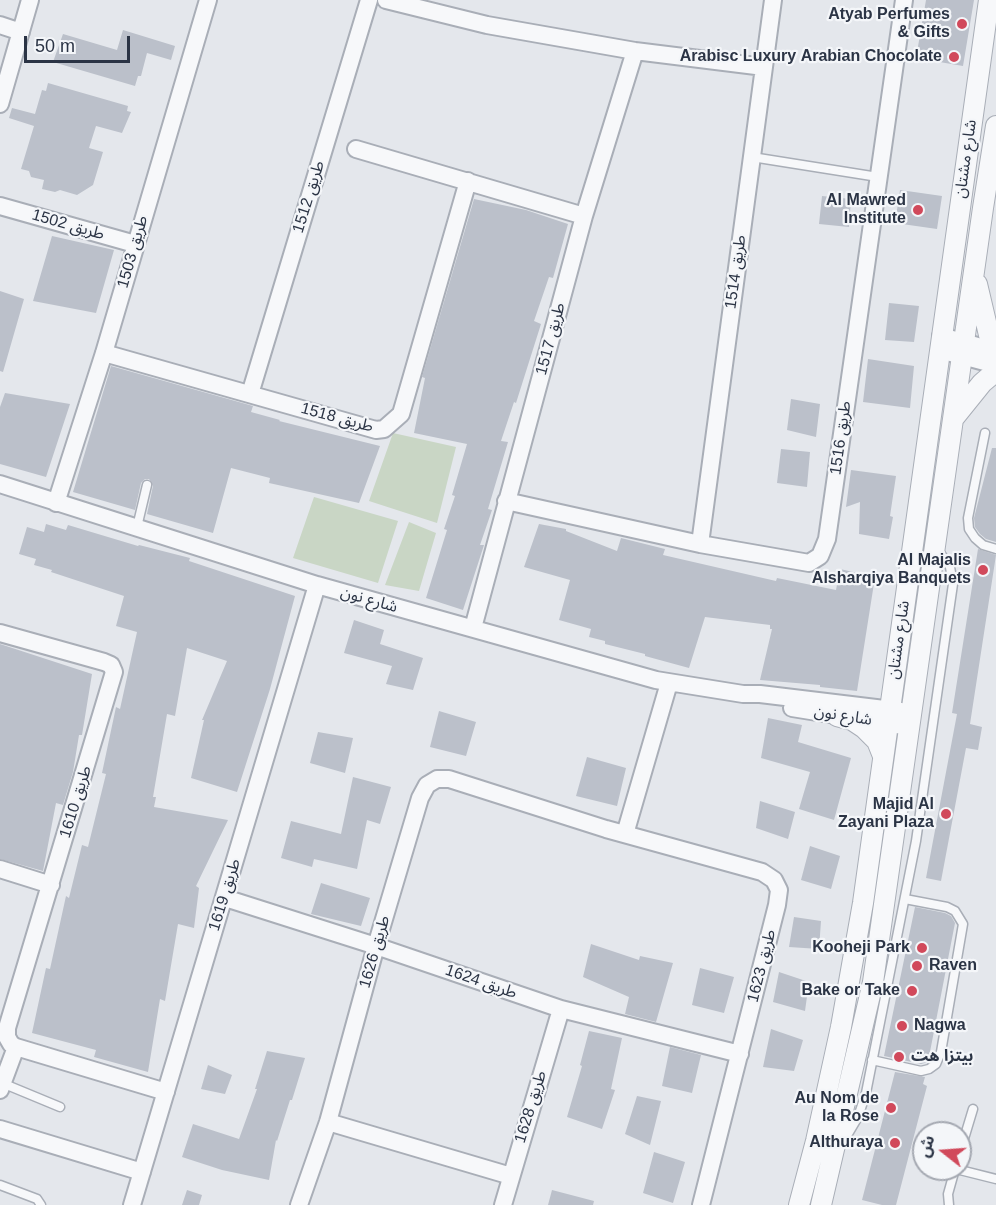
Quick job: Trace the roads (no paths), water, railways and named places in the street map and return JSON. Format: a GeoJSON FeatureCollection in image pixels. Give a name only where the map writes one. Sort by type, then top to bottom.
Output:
{"type":"FeatureCollection","features":[{"type":"Feature","properties":{"kind":"street"},"geometry":{"type":"LineString","coordinates":[[0,104],[30,0]]}},
{"type":"Feature","properties":{"kind":"street","name":"طريق 1503"},"geometry":{"type":"LineString","coordinates":[[56,503],[104,353],[208,0]]}},
{"type":"Feature","properties":{"kind":"street","name":"طريق 1512"},"geometry":{"type":"LineString","coordinates":[[250,394],[369,0]]}},
{"type":"Feature","properties":{"kind":"street"},"geometry":{"type":"LineString","coordinates":[[386,0],[487,25],[635,51],[764,67]]}},
{"type":"Feature","properties":{"kind":"street","name":"طريق 1514"},"geometry":{"type":"LineString","coordinates":[[700,544],[773,0]]}},
{"type":"Feature","properties":{"kind":"street","name":"طريق 1516"},"geometry":{"type":"LineString","coordinates":[[506,501],[700,544],[809,563],[820,556],[827,539],[904,0]]}},
{"type":"Feature","properties":{"kind":"street","name":"شارع مشتان"},"geometry":{"type":"LineString","coordinates":[[799,1205],[816,1141],[841,1027],[863,903],[989,0]]}},
{"type":"Feature","properties":{"kind":"street"},"geometry":{"type":"LineString","coordinates":[[0,25],[21,32]]}},
{"type":"Feature","properties":{"kind":"street","name":"طريق 1517"},"geometry":{"type":"LineString","coordinates":[[473,628],[584,216],[635,51]]}},
{"type":"Feature","properties":{"kind":"street","name":"شارع مشتان"},"geometry":{"type":"LineString","coordinates":[[821,1205],[873,982],[974,274],[989,201],[996,126]]}},
{"type":"Feature","properties":{"kind":"street"},"geometry":{"type":"LineString","coordinates":[[356,149],[584,216]]}},
{"type":"Feature","properties":{"kind":"street","name":"طريق 1518"},"geometry":{"type":"LineString","coordinates":[[104,353],[376,430],[384,429],[397,419],[404,403],[468,181]]}},
{"type":"Feature","properties":{"kind":"street","name":"طريق 1502"},"geometry":{"type":"LineString","coordinates":[[0,206],[135,244]]}},
{"type":"Feature","properties":{"kind":"street"},"geometry":{"type":"LineString","coordinates":[[974,274],[982,298],[982,309],[989,335],[996,343]]}},
{"type":"Feature","properties":{"kind":"street"},"geometry":{"type":"LineString","coordinates":[[940,343],[963,349],[996,351]]}},
{"type":"Feature","properties":{"kind":"street"},"geometry":{"type":"LineString","coordinates":[[963,349],[996,365]]}},
{"type":"Feature","properties":{"kind":"street"},"geometry":{"type":"LineString","coordinates":[[953,419],[982,382],[996,371]]}},
{"type":"Feature","properties":{"kind":"street","name":"شارع نون"},"geometry":{"type":"LineString","coordinates":[[0,484],[317,585],[669,683],[743,694],[760,694],[911,720]]}},
{"type":"Feature","properties":{"kind":"street","name":"طريق 1619"},"geometry":{"type":"LineString","coordinates":[[132,1205],[317,585]]}},
{"type":"Feature","properties":{"kind":"street","name":"طريق 1610"},"geometry":{"type":"LineString","coordinates":[[0,633],[104,662],[111,665],[114,672],[7,1028],[7,1037],[16,1047]]}},
{"type":"Feature","properties":{"kind":"street"},"geometry":{"type":"LineString","coordinates":[[624,834],[669,683]]}},
{"type":"Feature","properties":{"kind":"street","name":"شارع نون"},"geometry":{"type":"LineString","coordinates":[[743,694],[759,702],[837,716],[889,716]]}},
{"type":"Feature","properties":{"kind":"street"},"geometry":{"type":"LineString","coordinates":[[837,716],[852,720],[864,728],[876,741],[884,756]]}},
{"type":"Feature","properties":{"kind":"street","name":"طريق 1623"},"geometry":{"type":"LineString","coordinates":[[427,785],[437,779],[449,779],[624,834],[762,872],[774,880],[779,890],[777,905],[701,1205]]}},
{"type":"Feature","properties":{"kind":"street","name":"طريق 1626"},"geometry":{"type":"LineString","coordinates":[[299,1205],[328,1122],[376,946],[420,798],[427,785]]}},
{"type":"Feature","properties":{"kind":"street"},"geometry":{"type":"LineString","coordinates":[[0,869],[51,885]]}},
{"type":"Feature","properties":{"kind":"street","name":"طريق 1624"},"geometry":{"type":"LineString","coordinates":[[225,898],[561,1009],[740,1054]]}},
{"type":"Feature","properties":{"kind":"street","name":"طريق 1628"},"geometry":{"type":"LineString","coordinates":[[503,1205],[561,1009]]}},
{"type":"Feature","properties":{"kind":"street"},"geometry":{"type":"LineString","coordinates":[[1,1087],[16,1047],[166,1092]]}},
{"type":"Feature","properties":{"kind":"street"},"geometry":{"type":"LineString","coordinates":[[328,1122],[511,1176]]}},
{"type":"Feature","properties":{"kind":"street"},"geometry":{"type":"LineString","coordinates":[[0,1129],[142,1172]]}},
{"type":"Feature","properties":{"kind":"lane"},"geometry":{"type":"LineString","coordinates":[[752,157],[879,177]]}},
{"type":"Feature","properties":{"kind":"lane"},"geometry":{"type":"LineString","coordinates":[[985,433],[968,518],[969,529],[983,545],[996,549]]}},
{"type":"Feature","properties":{"kind":"lane"},"geometry":{"type":"LineString","coordinates":[[137,527],[147,485]]}},
{"type":"Feature","properties":{"kind":"lane"},"geometry":{"type":"LineString","coordinates":[[832,1159],[858,1116],[866,1093],[916,841],[953,584],[950,567],[936,547]]}},
{"type":"Feature","properties":{"kind":"lane"},"geometry":{"type":"LineString","coordinates":[[872,1060],[921,1071],[936,1064],[941,1052],[963,924],[955,911],[948,907],[904,899]]}},
{"type":"Feature","properties":{"kind":"lane"},"geometry":{"type":"LineString","coordinates":[[1,1087],[60,1107]]}},
{"type":"Feature","properties":{"kind":"lane"},"geometry":{"type":"LineString","coordinates":[[969,1121],[973,1109]]}},
{"type":"Feature","properties":{"kind":"lane"},"geometry":{"type":"LineString","coordinates":[[972,1173],[996,1179]]}},
{"type":"Feature","properties":{"kind":"lane"},"geometry":{"type":"LineString","coordinates":[[948,1205],[948,1194],[952,1181]]}},
{"type":"Feature","properties":{"kind":"lane"},"geometry":{"type":"LineString","coordinates":[[0,1185],[37,1199],[41,1205]]}},
{"type":"Feature","properties":{"kind":"place","name":"Atyab Perfumes & Gifts"},"geometry":{"type":"Point","coordinates":[962,24]}},
{"type":"Feature","properties":{"kind":"place","name":"Arabisc Luxury Arabian Chocolate"},"geometry":{"type":"Point","coordinates":[954,57]}},
{"type":"Feature","properties":{"kind":"place","name":"Al Mawred Institute"},"geometry":{"type":"Point","coordinates":[918,210]}},
{"type":"Feature","properties":{"kind":"place","name":"Al Majalis Alsharqiya Banquets"},"geometry":{"type":"Point","coordinates":[983,570]}},
{"type":"Feature","properties":{"kind":"place","name":"Majid Al Zayani Plaza"},"geometry":{"type":"Point","coordinates":[946,814]}},
{"type":"Feature","properties":{"kind":"place","name":"Kooheji Park"},"geometry":{"type":"Point","coordinates":[922,948]}},
{"type":"Feature","properties":{"kind":"place","name":"Raven"},"geometry":{"type":"Point","coordinates":[917,966]}},
{"type":"Feature","properties":{"kind":"place","name":"Bake or Take"},"geometry":{"type":"Point","coordinates":[912,991]}},
{"type":"Feature","properties":{"kind":"place","name":"Nagwa"},"geometry":{"type":"Point","coordinates":[902,1026]}},
{"type":"Feature","properties":{"kind":"place","name":"بيتزا هت"},"geometry":{"type":"Point","coordinates":[899,1057]}},
{"type":"Feature","properties":{"kind":"place","name":"Au Nom de la Rose"},"geometry":{"type":"Point","coordinates":[891,1108]}},
{"type":"Feature","properties":{"kind":"place","name":"Althuraya"},"geometry":{"type":"Point","coordinates":[895,1143]}}]}
